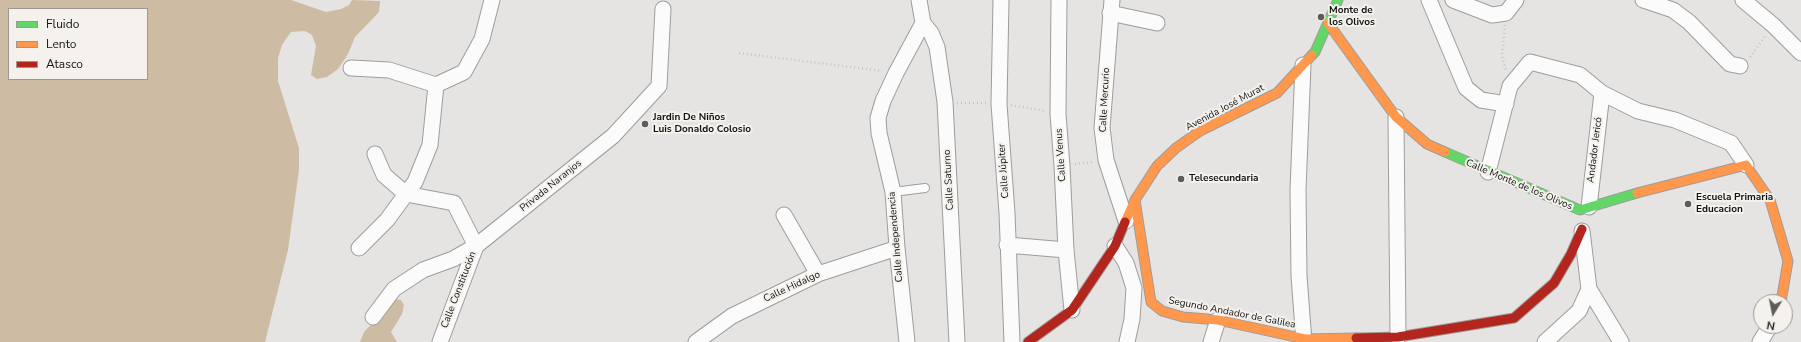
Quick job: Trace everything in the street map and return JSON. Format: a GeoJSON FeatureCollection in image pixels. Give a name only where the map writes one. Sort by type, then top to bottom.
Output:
{"type":"FeatureCollection","features":[{"type":"Feature","properties":{"kind":"street"},"geometry":{"type":"LineString","coordinates":[[351,68],[389,70],[436,85],[464,72],[482,40],[492,0]]}},
{"type":"Feature","properties":{"kind":"street"},"geometry":{"type":"LineString","coordinates":[[920,0],[923,23]]}},
{"type":"Feature","properties":{"kind":"street","name":"Calle Júpiter"},"geometry":{"type":"LineString","coordinates":[[1001,0],[999,104],[1007,213],[1007,245],[1012,342]]}},
{"type":"Feature","properties":{"kind":"street","name":"Calle Venus"},"geometry":{"type":"LineString","coordinates":[[1059,0],[1058,114],[1066,250],[1072,310]]}},
{"type":"Feature","properties":{"kind":"street","name":"Avenida José Murat"},"geometry":{"type":"LineString","coordinates":[[1028,342],[1072,310],[1115,246],[1135,200],[1157,166],[1176,148],[1200,131],[1277,93],[1315,52],[1338,0]]}},
{"type":"Feature","properties":{"kind":"street"},"geometry":{"type":"LineString","coordinates":[[1429,0],[1466,88],[1481,100],[1506,104]]}},
{"type":"Feature","properties":{"kind":"street"},"geometry":{"type":"LineString","coordinates":[[1453,0],[1492,15],[1506,13],[1516,0]]}},
{"type":"Feature","properties":{"kind":"street"},"geometry":{"type":"LineString","coordinates":[[1643,0],[1673,10],[1689,22],[1730,64],[1740,66]]}},
{"type":"Feature","properties":{"kind":"street"},"geometry":{"type":"LineString","coordinates":[[1744,0],[1773,25],[1801,53]]}},
{"type":"Feature","properties":{"kind":"street"},"geometry":{"type":"LineString","coordinates":[[1111,7],[1157,23]]}},
{"type":"Feature","properties":{"kind":"street","name":"Calle Mercurio"},"geometry":{"type":"LineString","coordinates":[[1111,7],[1102,128],[1106,160],[1126,220]]}},
{"type":"Feature","properties":{"kind":"street","name":"Privada Naranjos"},"geometry":{"type":"LineString","coordinates":[[373,317],[394,289],[423,270],[453,259],[476,246],[613,136],[659,86],[663,9]]}},
{"type":"Feature","properties":{"kind":"street","name":"Calle Independencia"},"geometry":{"type":"LineString","coordinates":[[906,342],[893,192],[879,133],[878,118],[883,101],[896,73],[923,23]]}},
{"type":"Feature","properties":{"kind":"street","name":"Calle Saturno"},"geometry":{"type":"LineString","coordinates":[[923,23],[931,33],[937,47],[945,102],[957,342]]}},
{"type":"Feature","properties":{"kind":"street","name":"Calle Monte de los Olivos"},"geometry":{"type":"LineString","coordinates":[[1328,23],[1396,117],[1427,144],[1488,172],[1585,209]]}},
{"type":"Feature","properties":{"kind":"street"},"geometry":{"type":"LineString","coordinates":[[1488,172],[1510,86],[1530,62],[1580,75],[1602,93],[1638,111],[1675,120],[1731,143],[1770,200],[1788,261],[1782,294]]}},
{"type":"Feature","properties":{"kind":"street"},"geometry":{"type":"LineString","coordinates":[[1303,65],[1298,190],[1299,276],[1305,340]]}},
{"type":"Feature","properties":{"kind":"street"},"geometry":{"type":"LineString","coordinates":[[359,248],[387,220],[415,182],[430,145],[436,85]]}},
{"type":"Feature","properties":{"kind":"street","name":"Andador Jericó"},"geometry":{"type":"LineString","coordinates":[[1582,229],[1602,93]]}},
{"type":"Feature","properties":{"kind":"street"},"geometry":{"type":"LineString","coordinates":[[1396,117],[1398,337]]}},
{"type":"Feature","properties":{"kind":"street"},"geometry":{"type":"LineString","coordinates":[[375,154],[384,175],[406,194]]}},
{"type":"Feature","properties":{"kind":"street"},"geometry":{"type":"LineString","coordinates":[[1585,209],[1648,190],[1746,165]]}},
{"type":"Feature","properties":{"kind":"street","name":"Calle Constitución"},"geometry":{"type":"LineString","coordinates":[[406,194],[454,202],[476,246],[440,342]]}},
{"type":"Feature","properties":{"kind":"street","name":"Segundo Andador de Galilea"},"geometry":{"type":"LineString","coordinates":[[1135,200],[1151,302],[1162,311],[1183,317],[1218,320],[1305,340],[1398,337],[1514,318],[1554,283],[1571,254],[1582,229]]}},
{"type":"Feature","properties":{"kind":"street"},"geometry":{"type":"LineString","coordinates":[[784,215],[818,274]]}},
{"type":"Feature","properties":{"kind":"street"},"geometry":{"type":"LineString","coordinates":[[1582,229],[1589,289],[1621,342]]}},
{"type":"Feature","properties":{"kind":"street"},"geometry":{"type":"LineString","coordinates":[[1007,245],[1066,250]]}},
{"type":"Feature","properties":{"kind":"street"},"geometry":{"type":"LineString","coordinates":[[1115,246],[1126,263],[1134,288],[1132,319],[1127,342]]}},
{"type":"Feature","properties":{"kind":"street","name":"Calle Hidalgo"},"geometry":{"type":"LineString","coordinates":[[696,342],[732,316],[818,274],[897,248]]}},
{"type":"Feature","properties":{"kind":"street"},"geometry":{"type":"LineString","coordinates":[[1545,342],[1579,311],[1589,289]]}},
{"type":"Feature","properties":{"kind":"street"},"geometry":{"type":"LineString","coordinates":[[1211,342],[1218,320]]}},
{"type":"Feature","properties":{"kind":"lane"},"geometry":{"type":"LineString","coordinates":[[893,192],[925,188]]}},
{"type":"Feature","properties":{"kind":"path"},"geometry":{"type":"LineString","coordinates":[[1506,13],[1502,56],[1510,86]]}},
{"type":"Feature","properties":{"kind":"path"},"geometry":{"type":"LineString","coordinates":[[1740,66],[1745,64],[1773,25]]}},
{"type":"Feature","properties":{"kind":"path"},"geometry":{"type":"LineString","coordinates":[[739,53],[896,73]]}},
{"type":"Feature","properties":{"kind":"path"},"geometry":{"type":"LineString","coordinates":[[945,102],[1025,106],[1058,114]]}},
{"type":"Feature","properties":{"kind":"path"},"geometry":{"type":"LineString","coordinates":[[1062,166],[1106,160]]}},
{"type":"Feature","properties":{"kind":"shaded area"},"geometry":{"type":"Polygon","coordinates":[[[0,0],[291,0],[326,12],[341,9],[349,5],[352,0],[380,1],[379,12],[355,37],[348,54],[338,69],[327,77],[317,79],[311,75],[316,46],[312,35],[305,31],[291,32],[282,45],[278,58],[278,81],[299,148],[299,170],[288,250],[265,342],[0,342],[0,0]]]}},
{"type":"Feature","properties":{"kind":"shaded area"},"geometry":{"type":"Polygon","coordinates":[[[395,299],[401,300],[404,305],[402,314],[391,332],[397,342],[360,342],[364,332],[395,299]]]}},
{"type":"Feature","properties":{"kind":"traffic: fast"},"geometry":{"type":"LineString","coordinates":[[1312,55],[1315,52],[1338,0]]}},
{"type":"Feature","properties":{"kind":"traffic: fast"},"geometry":{"type":"LineString","coordinates":[[1445,152],[1580,210],[1637,193]]}},
{"type":"Feature","properties":{"kind":"traffic: slow"},"geometry":{"type":"LineString","coordinates":[[1328,23],[1396,117],[1427,144],[1445,152]]}},
{"type":"Feature","properties":{"kind":"traffic: slow"},"geometry":{"type":"LineString","coordinates":[[1125,222],[1135,200],[1157,166],[1176,148],[1200,131],[1277,93],[1312,55]]}},
{"type":"Feature","properties":{"kind":"traffic: slow"},"geometry":{"type":"LineString","coordinates":[[1637,193],[1746,165],[1770,200],[1788,261],[1782,294]]}},
{"type":"Feature","properties":{"kind":"traffic: slow"},"geometry":{"type":"LineString","coordinates":[[1135,200],[1151,302],[1162,311],[1183,317],[1218,320],[1305,339],[1356,338]]}},
{"type":"Feature","properties":{"kind":"traffic: jam"},"geometry":{"type":"LineString","coordinates":[[1028,342],[1072,310],[1115,246],[1125,222]]}},
{"type":"Feature","properties":{"kind":"traffic: jam"},"geometry":{"type":"LineString","coordinates":[[1356,338],[1398,337],[1514,318],[1554,283],[1571,254],[1582,229]]}},
{"type":"Feature","properties":{"kind":"place","name":"Monte de los Olivos"},"geometry":{"type":"Point","coordinates":[1321,17]}},
{"type":"Feature","properties":{"kind":"place","name":"Jardin De Niños Luis Donaldo Colosio"},"geometry":{"type":"Point","coordinates":[645,124]}},
{"type":"Feature","properties":{"kind":"place","name":"Telesecundaria"},"geometry":{"type":"Point","coordinates":[1181,179]}},
{"type":"Feature","properties":{"kind":"place","name":"Escuela Primaria Educacion"},"geometry":{"type":"Point","coordinates":[1688,204]}}]}
